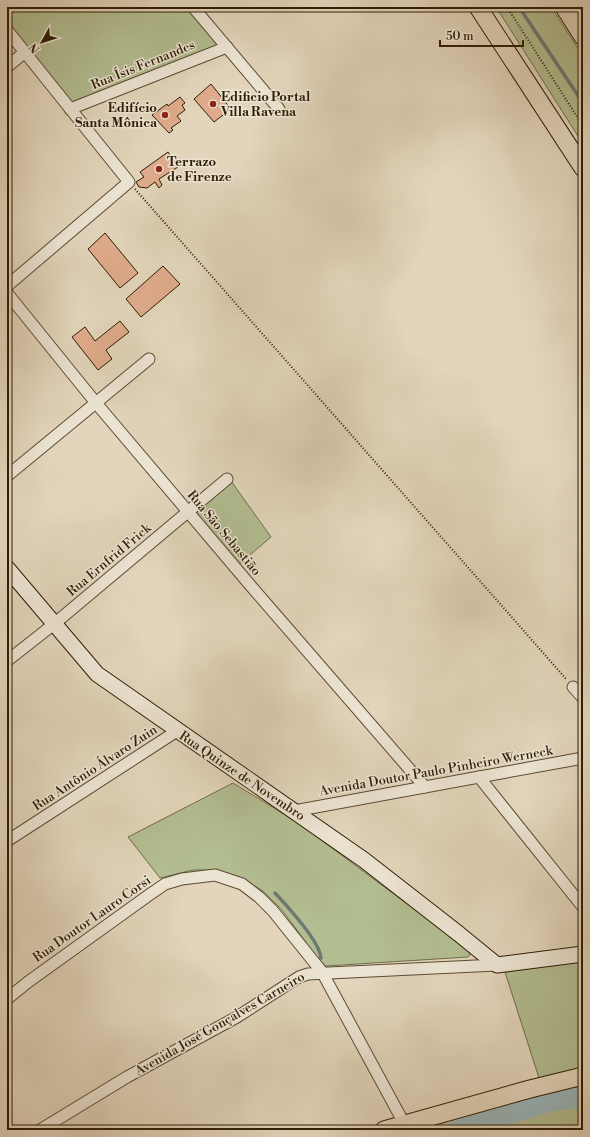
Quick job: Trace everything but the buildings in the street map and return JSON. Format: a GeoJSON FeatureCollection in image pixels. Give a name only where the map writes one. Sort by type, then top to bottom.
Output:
{"type":"FeatureCollection","features":[{"type":"Feature","properties":{"kind":"main road"},"geometry":{"type":"LineString","coordinates":[[478,7],[583,168]]}},
{"type":"Feature","properties":{"kind":"main road"},"geometry":{"type":"LineString","coordinates":[[564,7],[583,37]]}},
{"type":"Feature","properties":{"kind":"main road","name":"Rua Quinze de Novembro"},"geometry":{"type":"LineString","coordinates":[[7,568],[97,674],[364,860],[497,965]]}},
{"type":"Feature","properties":{"kind":"main road","name":"Avenida José Gonçalves Carneiro"},"geometry":{"type":"LineString","coordinates":[[497,965],[583,954]]}},
{"type":"Feature","properties":{"kind":"main road"},"geometry":{"type":"LineString","coordinates":[[384,1130],[530,1089],[583,1076]]}},
{"type":"Feature","properties":{"kind":"street"},"geometry":{"type":"LineString","coordinates":[[193,7],[279,110]]}},
{"type":"Feature","properties":{"kind":"street"},"geometry":{"type":"LineString","coordinates":[[7,30],[129,182],[7,286]]}},
{"type":"Feature","properties":{"kind":"street","name":"Rua Ísis Fernandes"},"geometry":{"type":"LineString","coordinates":[[70,109],[227,47]]}},
{"type":"Feature","properties":{"kind":"street"},"geometry":{"type":"LineString","coordinates":[[7,67],[25,52]]}},
{"type":"Feature","properties":{"kind":"street","name":"Rua São Sebastião"},"geometry":{"type":"LineString","coordinates":[[7,293],[96,403],[188,512],[425,787]]}},
{"type":"Feature","properties":{"kind":"street"},"geometry":{"type":"LineString","coordinates":[[7,476],[149,359]]}},
{"type":"Feature","properties":{"kind":"street","name":"Rua Ernfrid Frick"},"geometry":{"type":"LineString","coordinates":[[7,662],[227,478]]}},
{"type":"Feature","properties":{"kind":"street"},"geometry":{"type":"LineString","coordinates":[[573,687],[583,698]]}},
{"type":"Feature","properties":{"kind":"street","name":"Rua Antônio Álvaro Zuin"},"geometry":{"type":"LineString","coordinates":[[7,841],[177,731]]}},
{"type":"Feature","properties":{"kind":"street","name":"Avenida Doutor Paulo Pinheiro Werneck"},"geometry":{"type":"LineString","coordinates":[[294,811],[583,758]]}},
{"type":"Feature","properties":{"kind":"street"},"geometry":{"type":"LineString","coordinates":[[478,777],[583,907]]}},
{"type":"Feature","properties":{"kind":"street","name":"Rua Doutor Lauro Corsi"},"geometry":{"type":"LineString","coordinates":[[7,999],[165,884],[182,879],[215,875],[242,884],[259,897],[273,911],[322,972],[405,1124]]}},
{"type":"Feature","properties":{"kind":"street","name":"Avenida José Gonçalves Carneiro"},"geometry":{"type":"LineString","coordinates":[[40,1130],[127,1077],[237,1017],[299,977],[322,972],[497,965]]}},
{"type":"Feature","properties":{"kind":"path"},"geometry":{"type":"LineString","coordinates":[[507,7],[583,126]]}},
{"type":"Feature","properties":{"kind":"path"},"geometry":{"type":"LineString","coordinates":[[129,182],[573,687]]}},
{"type":"Feature","properties":{"kind":"green space"},"geometry":{"type":"Polygon","coordinates":[[[7,7],[188,7],[219,45],[71,104],[7,24],[7,7]]]}},
{"type":"Feature","properties":{"kind":"green space"},"geometry":{"type":"Polygon","coordinates":[[[496,7],[551,7],[583,56],[583,144],[496,7]]]}},
{"type":"Feature","properties":{"kind":"green space"},"geometry":{"type":"Polygon","coordinates":[[[231,481],[271,537],[238,565],[197,514],[197,511],[231,481]]]}},
{"type":"Feature","properties":{"kind":"green space"},"geometry":{"type":"Polygon","coordinates":[[[233,783],[297,822],[461,944],[468,950],[470,955],[468,957],[326,966],[317,961],[305,941],[282,910],[263,891],[242,878],[214,870],[193,870],[160,878],[128,837],[233,783]]]}},
{"type":"Feature","properties":{"kind":"green space"},"geometry":{"type":"Polygon","coordinates":[[[583,961],[583,1071],[539,1078],[505,972],[583,961]]]}},
{"type":"Feature","properties":{"kind":"green space"},"geometry":{"type":"Polygon","coordinates":[[[583,1086],[583,1129],[412,1130],[560,1089],[583,1086]]]}},
{"type":"Feature","properties":{"kind":"waterway"},"geometry":{"type":"LineString","coordinates":[[519,7],[583,103]]}},
{"type":"Feature","properties":{"kind":"waterway"},"geometry":{"type":"LineString","coordinates":[[275,893],[309,933],[315,942],[321,958]]}},
{"type":"Feature","properties":{"kind":"waterway"},"geometry":{"type":"LineString","coordinates":[[456,1130],[552,1101],[583,1098]]}},
{"type":"Feature","properties":{"kind":"place","name":"Edificio Portal Villa Ravena"},"geometry":{"type":"Point","coordinates":[213,104]}},
{"type":"Feature","properties":{"kind":"place","name":"Edifício Santa Mônica"},"geometry":{"type":"Point","coordinates":[165,115]}},
{"type":"Feature","properties":{"kind":"place","name":"Terrazo de Firenze"},"geometry":{"type":"Point","coordinates":[159,169]}}]}
